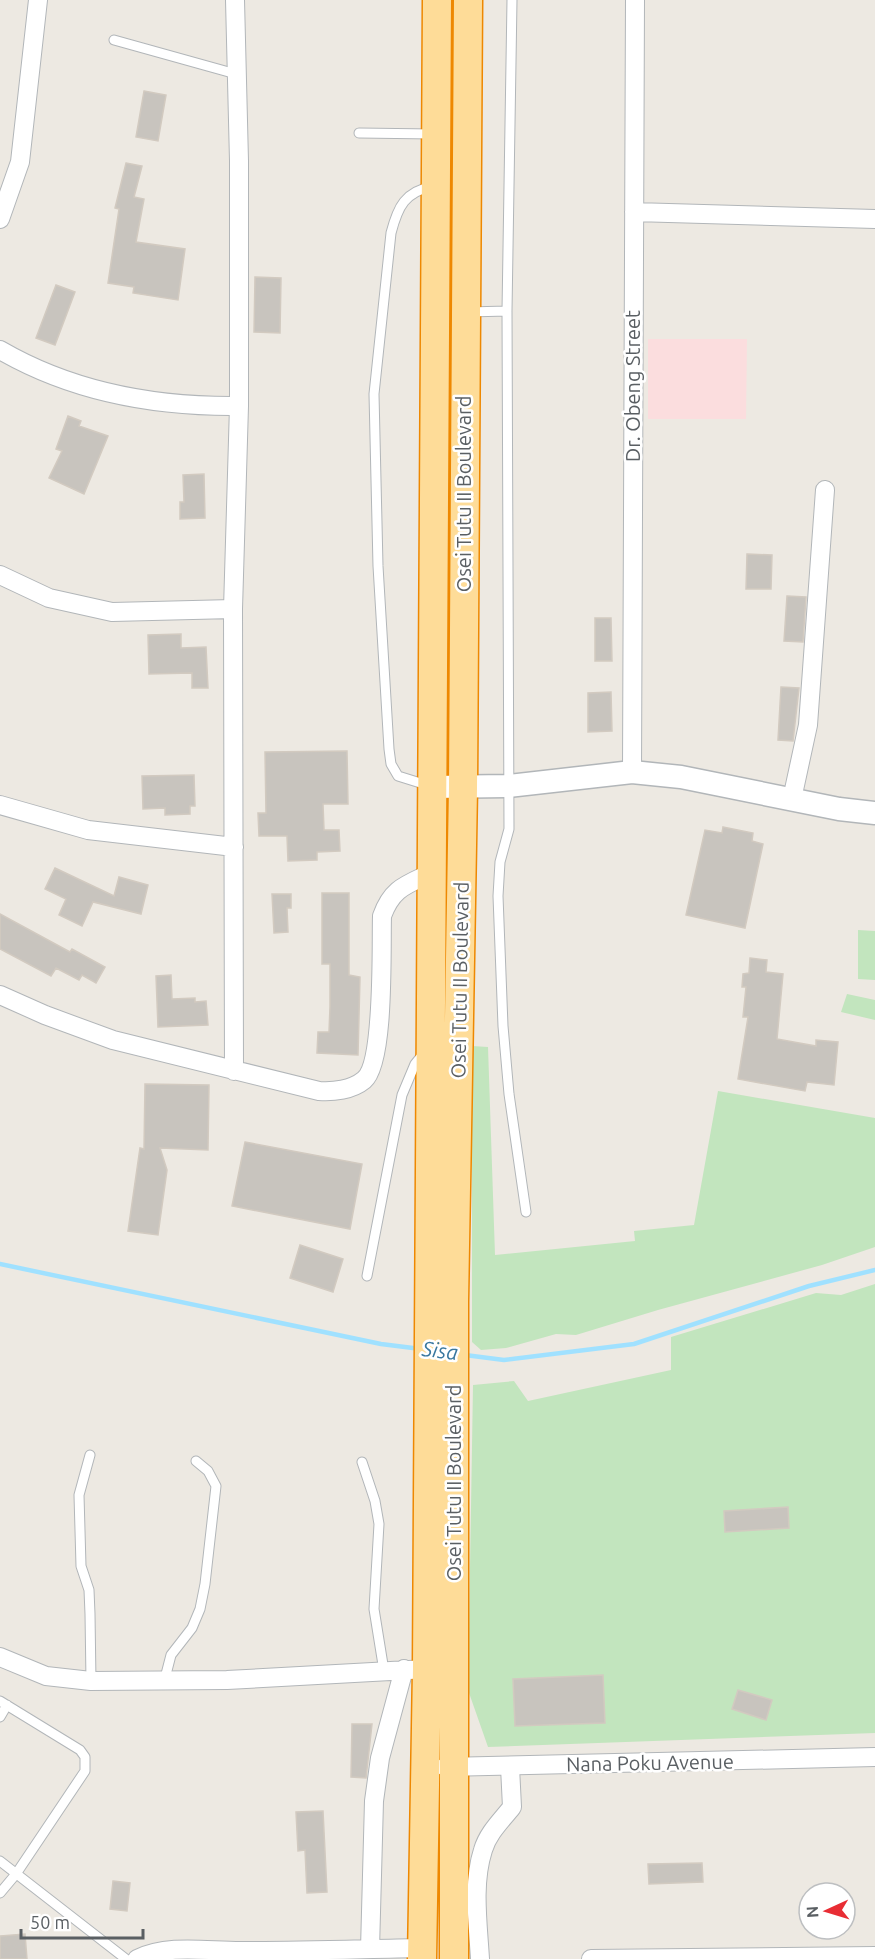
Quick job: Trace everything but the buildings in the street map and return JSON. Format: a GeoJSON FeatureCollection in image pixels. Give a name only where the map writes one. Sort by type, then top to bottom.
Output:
{"type":"FeatureCollection","features":[{"type":"Feature","properties":{"kind":"highway","name":"Osei Tutu II Boulevard"},"geometry":{"type":"LineString","coordinates":[[437,0],[430,1046],[441,1300]]}},
{"type":"Feature","properties":{"kind":"highway","name":"Osei Tutu II Boulevard"},"geometry":{"type":"LineString","coordinates":[[454,1959],[454,1767],[440,1411],[441,1300],[463,788],[468,0]]}},
{"type":"Feature","properties":{"kind":"highway","name":"Osei Tutu II Boulevard"},"geometry":{"type":"LineString","coordinates":[[422,1954],[425,1768],[416,1669],[440,1411]]}},
{"type":"Feature","properties":{"kind":"street"},"geometry":{"type":"LineString","coordinates":[[0,219],[20,162],[38,0]]}},
{"type":"Feature","properties":{"kind":"street"},"geometry":{"type":"LineString","coordinates":[[234,1071],[233,609],[239,406],[235,0]]}},
{"type":"Feature","properties":{"kind":"street","name":"Dr. Obeng Street"},"geometry":{"type":"LineString","coordinates":[[632,772],[635,0]]}},
{"type":"Feature","properties":{"kind":"street"},"geometry":{"type":"LineString","coordinates":[[634,212],[875,219]]}},
{"type":"Feature","properties":{"kind":"street"},"geometry":{"type":"LineString","coordinates":[[0,350],[22,363],[84,388],[143,401],[196,407],[239,406]]}},
{"type":"Feature","properties":{"kind":"street"},"geometry":{"type":"LineString","coordinates":[[792,800],[808,725],[825,490]]}},
{"type":"Feature","properties":{"kind":"street"},"geometry":{"type":"LineString","coordinates":[[0,576],[49,598],[112,612],[233,609]]}},
{"type":"Feature","properties":{"kind":"street"},"geometry":{"type":"LineString","coordinates":[[431,787],[508,786],[632,772],[681,777],[792,800],[875,813]]}},
{"type":"Feature","properties":{"kind":"street"},"geometry":{"type":"LineString","coordinates":[[0,805],[88,830],[234,847]]}},
{"type":"Feature","properties":{"kind":"street"},"geometry":{"type":"LineString","coordinates":[[0,995],[45,1015],[113,1040],[319,1091],[335,1092],[364,1080],[373,1064],[379,1026],[382,916],[388,898],[400,888],[431,873]]}},
{"type":"Feature","properties":{"kind":"street"},"geometry":{"type":"LineString","coordinates":[[0,1657],[46,1676],[91,1680],[164,1682],[416,1669],[380,1758],[374,1801],[369,1949]]}},
{"type":"Feature","properties":{"kind":"street","name":"Nana Poku Avenue"},"geometry":{"type":"LineString","coordinates":[[425,1768],[875,1757]]}},
{"type":"Feature","properties":{"kind":"street"},"geometry":{"type":"LineString","coordinates":[[480,1959],[478,1913],[483,1850],[493,1830],[512,1807],[510,1767]]}},
{"type":"Feature","properties":{"kind":"street"},"geometry":{"type":"LineString","coordinates":[[137,1959],[149,1953],[172,1950],[242,1955],[369,1949],[422,1954]]}},
{"type":"Feature","properties":{"kind":"street"},"geometry":{"type":"LineString","coordinates":[[591,1959],[875,1956]]}},
{"type":"Feature","properties":{"kind":"lane"},"geometry":{"type":"LineString","coordinates":[[512,0],[507,311],[509,830],[500,862],[498,896],[508,1094],[526,1212]]}},
{"type":"Feature","properties":{"kind":"lane"},"geometry":{"type":"LineString","coordinates":[[114,40],[237,74]]}},
{"type":"Feature","properties":{"kind":"lane"},"geometry":{"type":"LineString","coordinates":[[359,133],[435,134]]}},
{"type":"Feature","properties":{"kind":"lane"},"geometry":{"type":"LineString","coordinates":[[431,787],[398,776],[392,765],[388,749],[378,566],[374,394],[391,233],[397,209],[410,194],[435,185]]}},
{"type":"Feature","properties":{"kind":"lane"},"geometry":{"type":"LineString","coordinates":[[465,312],[507,311]]}},
{"type":"Feature","properties":{"kind":"lane"},"geometry":{"type":"LineString","coordinates":[[367,1276],[402,1095],[415,1064],[430,1046]]}},
{"type":"Feature","properties":{"kind":"lane"},"geometry":{"type":"LineString","coordinates":[[90,1455],[79,1495],[81,1566],[89,1602],[91,1680]]}},
{"type":"Feature","properties":{"kind":"lane"},"geometry":{"type":"LineString","coordinates":[[164,1682],[171,1655],[192,1628],[200,1609],[205,1584],[216,1486],[208,1471],[196,1461]]}},
{"type":"Feature","properties":{"kind":"lane"},"geometry":{"type":"LineString","coordinates":[[362,1462],[375,1501],[379,1524],[374,1609],[384,1671]]}},
{"type":"Feature","properties":{"kind":"lane"},"geometry":{"type":"LineString","coordinates":[[0,1717],[4,1703],[81,1750],[85,1757],[85,1771],[16,1874],[0,1893]]}},
{"type":"Feature","properties":{"kind":"lane"},"geometry":{"type":"LineString","coordinates":[[0,1861],[126,1959]]}},
{"type":"Feature","properties":{"kind":"shaded area"},"geometry":{"type":"Polygon","coordinates":[[[648,339],[747,339],[746,419],[648,419],[648,339]]]}},
{"type":"Feature","properties":{"kind":"green space"},"geometry":{"type":"Polygon","coordinates":[[[858,930],[875,931],[875,980],[858,979],[858,930]]]}},
{"type":"Feature","properties":{"kind":"green space"},"geometry":{"type":"Polygon","coordinates":[[[847,994],[875,1000],[875,1020],[841,1012],[847,994]]]}},
{"type":"Feature","properties":{"kind":"green space"},"geometry":{"type":"Polygon","coordinates":[[[472,1046],[488,1047],[495,1255],[635,1241],[634,1231],[694,1225],[718,1091],[875,1118],[875,1247],[822,1265],[576,1335],[556,1334],[506,1348],[481,1350],[472,1342],[472,1046]]]}},
{"type":"Feature","properties":{"kind":"green space"},"geometry":{"type":"Polygon","coordinates":[[[875,1284],[875,1733],[488,1747],[468,1690],[473,1385],[514,1381],[528,1401],[671,1370],[671,1337],[816,1293],[841,1295],[875,1284]]]}},
{"type":"Feature","properties":{"kind":"waterway","name":"Sisa"},"geometry":{"type":"LineString","coordinates":[[0,1264],[381,1344],[421,1349]]}},
{"type":"Feature","properties":{"kind":"waterway","name":"Sisa"},"geometry":{"type":"LineString","coordinates":[[465,1355],[504,1360],[634,1344],[809,1286],[875,1270]]}}]}
